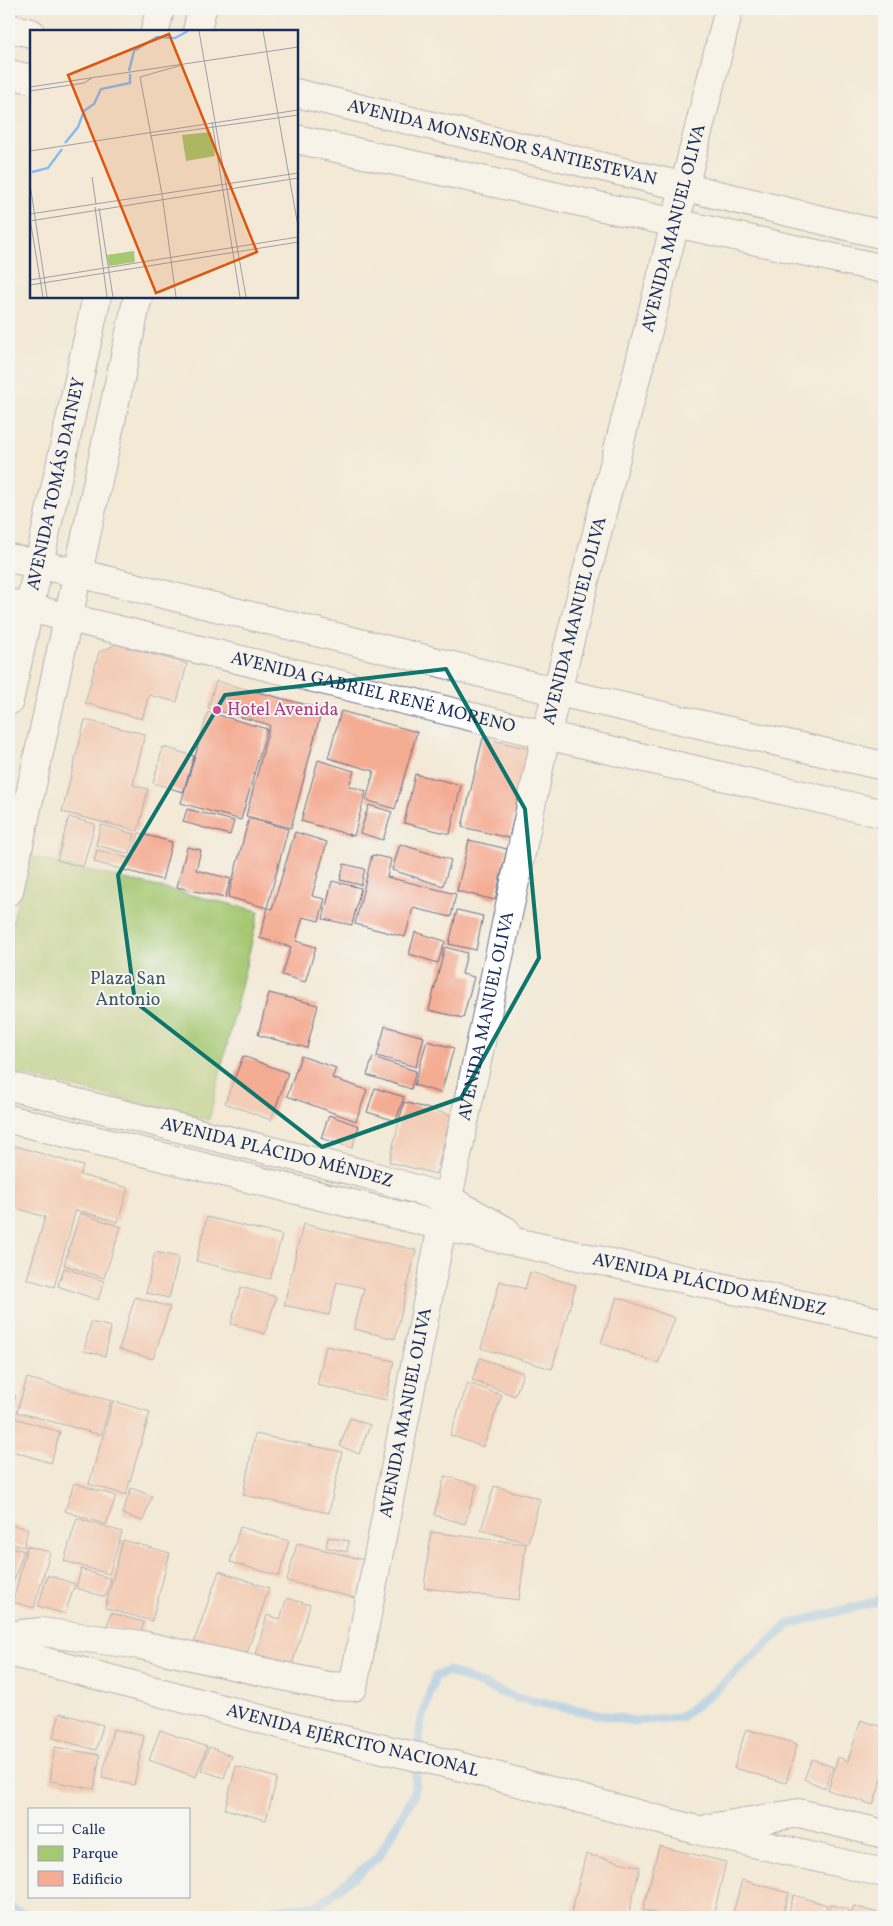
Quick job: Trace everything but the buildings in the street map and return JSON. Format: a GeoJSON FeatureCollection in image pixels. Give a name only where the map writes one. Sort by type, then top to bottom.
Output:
{"type":"FeatureCollection","features":[{"type":"Feature","properties":{"kind":"street"},"geometry":{"type":"LineString","coordinates":[[155,30],[160,9]]}},
{"type":"Feature","properties":{"kind":"street"},"geometry":{"type":"LineString","coordinates":[[197,30],[202,9]]}},
{"type":"Feature","properties":{"kind":"street","name":"AVENIDA MANUEL OLIVA"},"geometry":{"type":"LineString","coordinates":[[9,1642],[21,1634],[41,1632],[141,1645],[328,1686],[353,1687],[445,1212],[546,735],[729,9]]}},
{"type":"Feature","properties":{"kind":"street"},"geometry":{"type":"LineString","coordinates":[[9,28],[30,33]]}},
{"type":"Feature","properties":{"kind":"street"},"geometry":{"type":"LineString","coordinates":[[9,74],[30,79]]}},
{"type":"Feature","properties":{"kind":"street","name":"AVENIDA MONSEÑOR SANTIESTEVAN"},"geometry":{"type":"LineString","coordinates":[[298,93],[884,234]]}},
{"type":"Feature","properties":{"kind":"street"},"geometry":{"type":"LineString","coordinates":[[298,139],[884,269]]}},
{"type":"Feature","properties":{"kind":"street","name":"AVENIDA TOMÁS DATNEY"},"geometry":{"type":"LineString","coordinates":[[9,701],[19,605],[39,565],[97,298]]}},
{"type":"Feature","properties":{"kind":"street"},"geometry":{"type":"LineString","coordinates":[[9,891],[138,298]]}},
{"type":"Feature","properties":{"kind":"street"},"geometry":{"type":"LineString","coordinates":[[9,558],[558,692],[884,766]]}},
{"type":"Feature","properties":{"kind":"street","name":"AVENIDA GABRIEL RENÉ MORENO"},"geometry":{"type":"LineString","coordinates":[[19,605],[546,735],[884,814]]}},
{"type":"Feature","properties":{"kind":"street","name":"AVENIDA PLÁCIDO MÉNDEZ"},"geometry":{"type":"LineString","coordinates":[[9,1086],[369,1175],[445,1212],[536,1247],[884,1323]]}},
{"type":"Feature","properties":{"kind":"street","name":"AVENIDA PLÁCIDO MÉNDEZ"},"geometry":{"type":"LineString","coordinates":[[9,1119],[445,1212]]}},
{"type":"Feature","properties":{"kind":"street","name":"AVENIDA EJÉRCITO NACIONAL"},"geometry":{"type":"LineString","coordinates":[[9,1652],[313,1733],[458,1766],[697,1830],[884,1873]]}},
{"type":"Feature","properties":{"kind":"street","name":"AVENIDA EJÉRCITO NACIONAL"},"geometry":{"type":"LineString","coordinates":[[697,1830],[799,1813],[884,1834]]}},
{"type":"Feature","properties":{"kind":"highlighted area"},"geometry":{"type":"Polygon","coordinates":[[[446,669],[525,809],[539,958],[461,1098],[322,1147],[135,1002],[118,875],[225,695],[446,669]]]}},
{"type":"Feature","properties":{"kind":"green space","name":"Plaza San Antonio"},"geometry":{"type":"Polygon","coordinates":[[[28,856],[259,911],[209,1120],[9,1072],[9,937],[28,856]]]}},
{"type":"Feature","properties":{"kind":"waterway"},"geometry":{"type":"LineString","coordinates":[[236,1917],[255,1912],[319,1905],[379,1856],[414,1795],[421,1722],[435,1677],[448,1671],[516,1698],[633,1721],[681,1717],[719,1687],[789,1624],[878,1601],[884,1594]]}},
{"type":"Feature","properties":{"kind":"waterway"},"geometry":{"type":"LineString","coordinates":[[9,1908],[31,1917]]}},
{"type":"Feature","properties":{"kind":"place","name":"Hotel Avenida"},"geometry":{"type":"Point","coordinates":[217,710]}}]}
